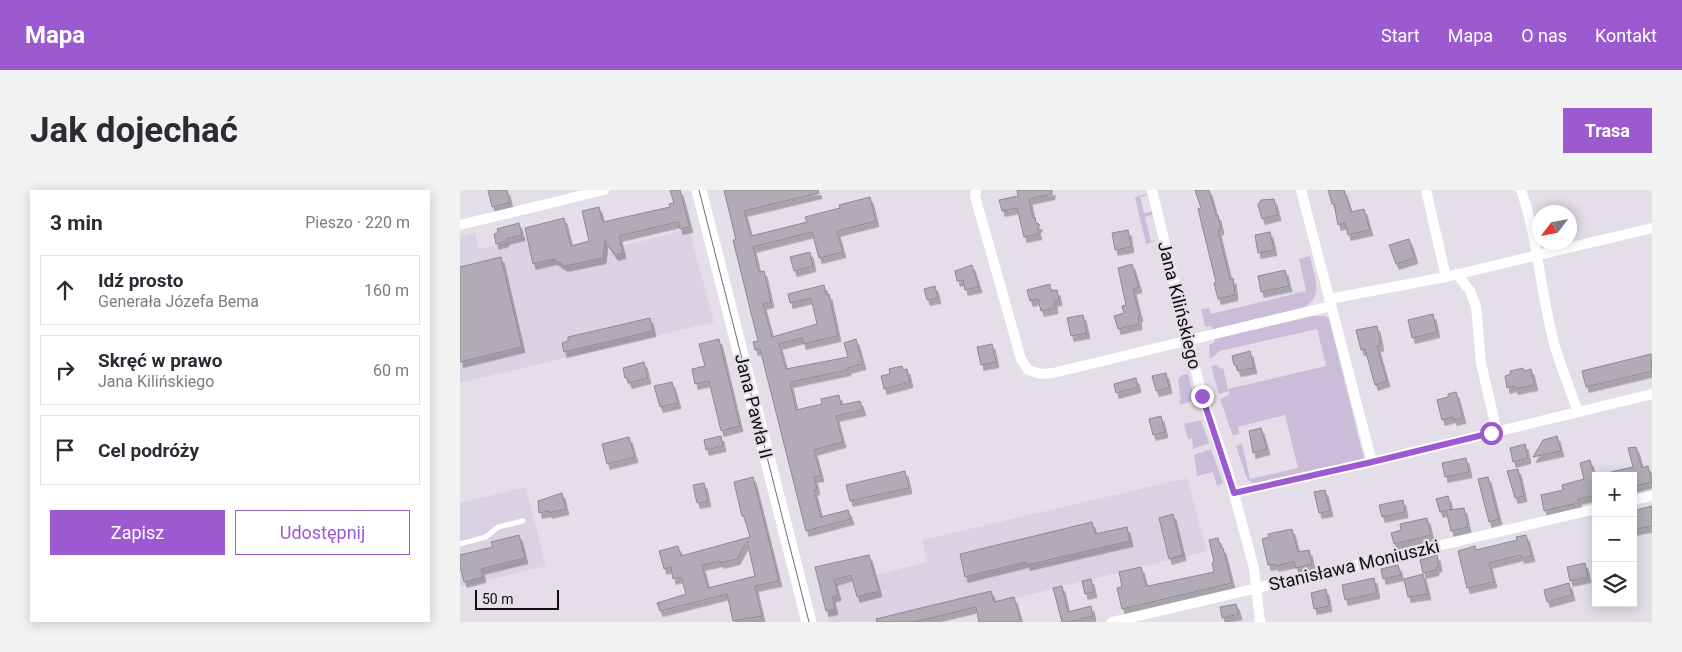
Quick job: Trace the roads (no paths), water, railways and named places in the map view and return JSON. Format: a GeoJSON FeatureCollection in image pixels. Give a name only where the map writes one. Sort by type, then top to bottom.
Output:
{"type":"FeatureCollection","features":[{"type":"Feature","properties":{"kind":"main road","name":"Jana Pawła II"},"geometry":{"type":"LineString","coordinates":[[699,190],[809,622]]}},
{"type":"Feature","properties":{"kind":"street"},"geometry":{"type":"LineString","coordinates":[[460,225],[604,190]]}},
{"type":"Feature","properties":{"kind":"street"},"geometry":{"type":"LineString","coordinates":[[976,190],[974,196],[1021,359],[1028,370],[1041,374],[1053,373],[1188,340],[1330,302],[1446,277],[1652,228]]}},
{"type":"Feature","properties":{"kind":"street","name":"Jana Kilińskiego"},"geometry":{"type":"LineString","coordinates":[[1152,190],[1202,396],[1234,493],[1254,568],[1260,622]]}},
{"type":"Feature","properties":{"kind":"street"},"geometry":{"type":"LineString","coordinates":[[1301,190],[1372,462]]}},
{"type":"Feature","properties":{"kind":"street"},"geometry":{"type":"LineString","coordinates":[[1426,190],[1446,277]]}},
{"type":"Feature","properties":{"kind":"street"},"geometry":{"type":"LineString","coordinates":[[1521,190],[1530,214],[1536,256],[1553,340],[1578,412]]}},
{"type":"Feature","properties":{"kind":"street"},"geometry":{"type":"LineString","coordinates":[[1457,274],[1470,291],[1476,307],[1481,364],[1497,432]]}},
{"type":"Feature","properties":{"kind":"street"},"geometry":{"type":"LineString","coordinates":[[1234,493],[1372,462],[1652,394]]}},
{"type":"Feature","properties":{"kind":"street"},"geometry":{"type":"LineString","coordinates":[[1637,499],[1652,496]]}},
{"type":"Feature","properties":{"kind":"street","name":"Stanisława Moniuszki"},"geometry":{"type":"LineString","coordinates":[[1112,622],[1592,510]]}},
{"type":"Feature","properties":{"kind":"lane"},"geometry":{"type":"LineString","coordinates":[[460,544],[486,538],[498,527],[523,521]]}},
{"type":"Feature","properties":{"kind":"tram line"},"geometry":{"type":"LineString","coordinates":[[699,190],[809,622]]}}]}
